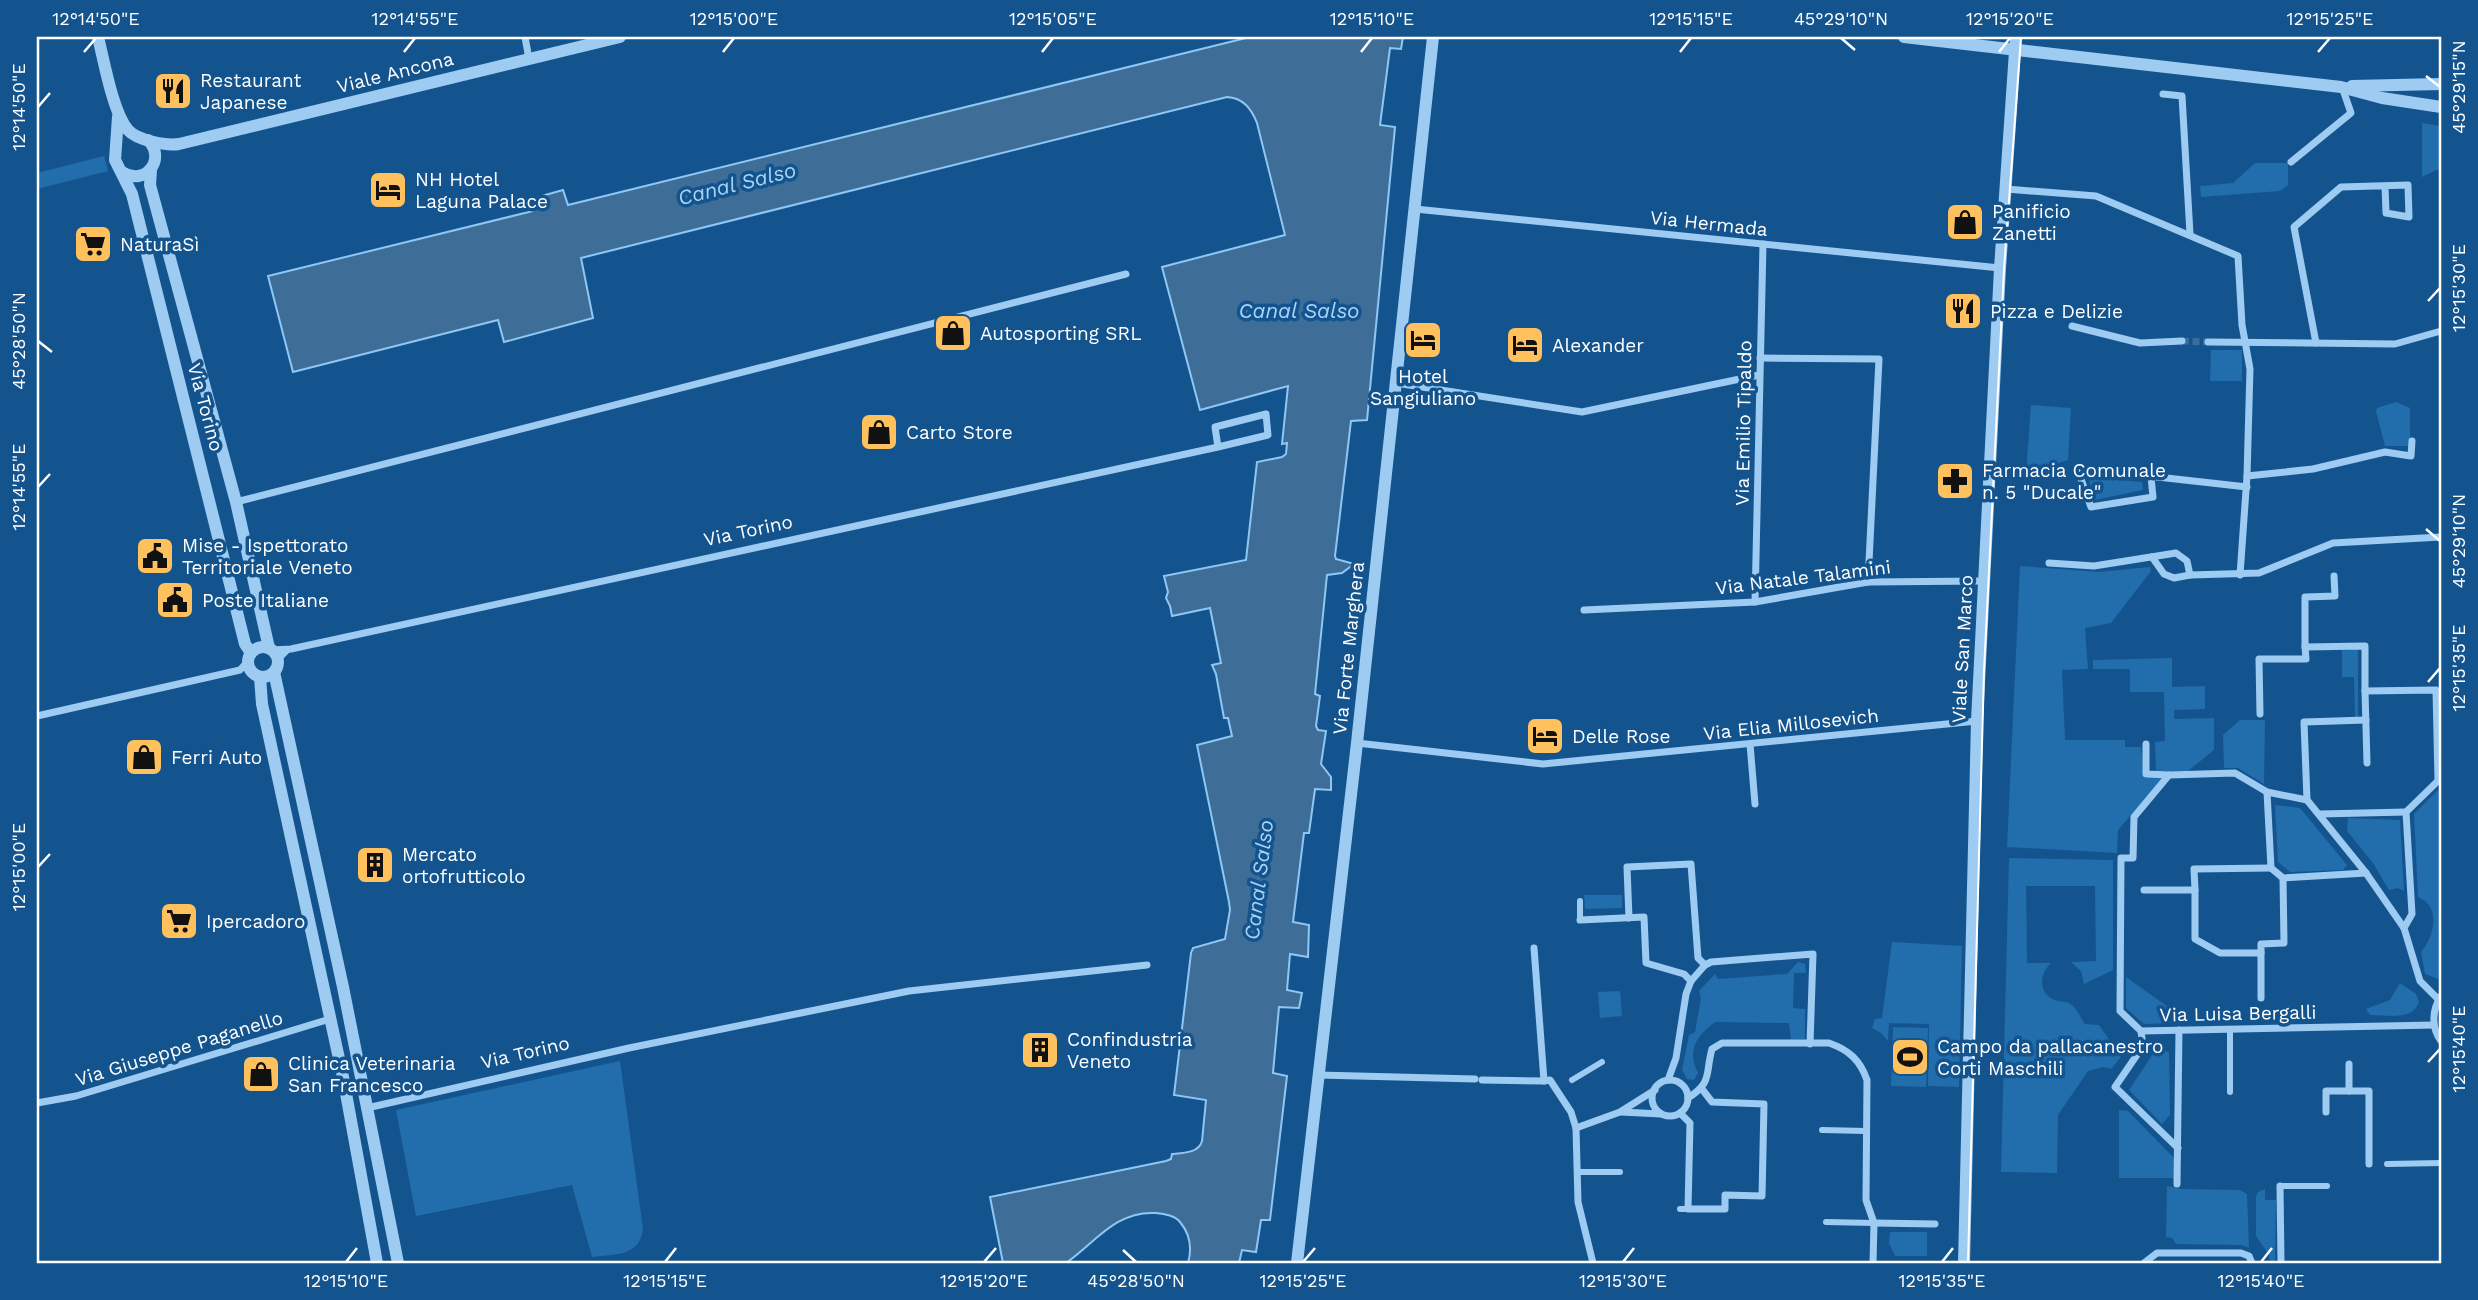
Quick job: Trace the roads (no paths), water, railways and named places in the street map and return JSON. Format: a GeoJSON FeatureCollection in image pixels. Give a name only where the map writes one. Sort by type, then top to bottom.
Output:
{"type":"FeatureCollection","features":[{"type":"Feature","properties":{"kind":"street","name":"Via Torino"},"geometry":{"type":"LineString","coordinates":[[98,37],[117,110],[127,129],[134,135]]}},
{"type":"Feature","properties":{"kind":"street"},"geometry":{"type":"LineString","coordinates":[[525,37],[529,59]]}},
{"type":"Feature","properties":{"kind":"street","name":"Viale Ancona"},"geometry":{"type":"LineString","coordinates":[[148,139],[162,145],[179,145],[620,37]]}},
{"type":"Feature","properties":{"kind":"street","name":"Via Forte Marghera"},"geometry":{"type":"LineString","coordinates":[[1297,1263],[1357,743],[1433,37]]}},
{"type":"Feature","properties":{"kind":"street"},"geometry":{"type":"LineString","coordinates":[[1904,37],[2016,43],[2341,87],[2382,98],[2441,107]]}},
{"type":"Feature","properties":{"kind":"street","name":"Viale San Marco"},"geometry":{"type":"LineString","coordinates":[[1964,1263],[1978,721],[2000,268],[2016,43]]}},
{"type":"Feature","properties":{"kind":"street"},"geometry":{"type":"LineString","coordinates":[[2341,87],[2441,83]]}},
{"type":"Feature","properties":{"kind":"street"},"geometry":{"type":"LineString","coordinates":[[2291,162],[2351,113],[2341,87]]}},
{"type":"Feature","properties":{"kind":"street"},"geometry":{"type":"LineString","coordinates":[[2163,94],[2182,96],[2190,234]]}},
{"type":"Feature","properties":{"kind":"street","name":"Via Torino"},"geometry":{"type":"LineString","coordinates":[[117,110],[115,160],[132,194],[249,657]]}},
{"type":"Feature","properties":{"kind":"street"},"geometry":{"type":"LineString","coordinates":[[117,146],[127,137],[134,135],[148,139]]}},
{"type":"Feature","properties":{"kind":"street","name":"Via Torino"},"geometry":{"type":"LineString","coordinates":[[148,139],[156,151],[150,185],[236,502],[273,658],[338,960],[398,1263]]}},
{"type":"Feature","properties":{"kind":"street","name":"Viale Ancona"},"geometry":{"type":"LineString","coordinates":[[153,167],[179,145]]}},
{"type":"Feature","properties":{"kind":"street"},"geometry":{"type":"LineString","coordinates":[[122,172],[134,177],[146,174],[153,167]]}},
{"type":"Feature","properties":{"kind":"street"},"geometry":{"type":"LineString","coordinates":[[2316,342],[2294,227],[2341,187],[2408,185],[2409,218],[2386,213],[2385,186]]}},
{"type":"Feature","properties":{"kind":"street"},"geometry":{"type":"LineString","coordinates":[[2006,189],[2096,196],[2238,256],[2242,325],[2250,369],[2248,476],[2240,575]]}},
{"type":"Feature","properties":{"kind":"street","name":"Via Hermada"},"geometry":{"type":"LineString","coordinates":[[1415,209],[2000,268]]}},
{"type":"Feature","properties":{"kind":"street","name":"Via Emilio Tipaldo"},"geometry":{"type":"LineString","coordinates":[[1755,602],[1763,244]]}},
{"type":"Feature","properties":{"kind":"street"},"geometry":{"type":"LineString","coordinates":[[236,502],[1126,274]]}},
{"type":"Feature","properties":{"kind":"street"},"geometry":{"type":"LineString","coordinates":[[2072,326],[2140,343],[2182,341]]}},
{"type":"Feature","properties":{"kind":"street"},"geometry":{"type":"LineString","coordinates":[[2208,342],[2395,344],[2441,331]]}},
{"type":"Feature","properties":{"kind":"street"},"geometry":{"type":"LineString","coordinates":[[1760,358],[1879,359],[1868,582]]}},
{"type":"Feature","properties":{"kind":"street"},"geometry":{"type":"LineString","coordinates":[[1396,383],[1582,412],[1759,374]]}},
{"type":"Feature","properties":{"kind":"street","name":"Via Torino"},"geometry":{"type":"LineString","coordinates":[[273,658],[287,650],[1218,447],[1268,435],[1266,414],[1215,426],[1218,447]]}},
{"type":"Feature","properties":{"kind":"street"},"geometry":{"type":"LineString","coordinates":[[2248,476],[2313,469],[2385,452],[2411,456],[2412,441]]}},
{"type":"Feature","properties":{"kind":"street"},"geometry":{"type":"LineString","coordinates":[[2151,477],[2152,497],[2091,507],[2077,468],[2247,487]]}},
{"type":"Feature","properties":{"kind":"street"},"geometry":{"type":"LineString","coordinates":[[2152,557],[2164,573],[2174,578],[2190,575],[2240,575],[2259,573],[2333,543],[2441,537]]}},
{"type":"Feature","properties":{"kind":"street"},"geometry":{"type":"LineString","coordinates":[[2049,563],[2094,566],[2176,553],[2187,561],[2190,575]]}},
{"type":"Feature","properties":{"kind":"street"},"geometry":{"type":"LineString","coordinates":[[2260,714],[2259,659],[2306,659],[2305,597],[2335,596],[2334,576]]}},
{"type":"Feature","properties":{"kind":"street","name":"Via Natale Talamini"},"geometry":{"type":"LineString","coordinates":[[1584,610],[1755,602],[1868,582],[1984,582]]}},
{"type":"Feature","properties":{"kind":"street"},"geometry":{"type":"LineString","coordinates":[[2305,647],[2365,646],[2367,763]]}},
{"type":"Feature","properties":{"kind":"street"},"geometry":{"type":"LineString","coordinates":[[37,716],[240,670],[249,657],[261,647],[273,658],[267,676],[260,677],[250,669],[249,657]]}},
{"type":"Feature","properties":{"kind":"street"},"geometry":{"type":"LineString","coordinates":[[260,677],[262,704],[330,1019],[377,1263]]}},
{"type":"Feature","properties":{"kind":"street"},"geometry":{"type":"LineString","coordinates":[[2320,814],[2406,812],[2440,779],[2437,690],[2365,691]]}},
{"type":"Feature","properties":{"kind":"street"},"geometry":{"type":"LineString","coordinates":[[2307,800],[2304,722],[2366,720]]}},
{"type":"Feature","properties":{"kind":"street","name":"Via Elia Millosevich"},"geometry":{"type":"LineString","coordinates":[[1357,743],[1543,764],[1978,721]]}},
{"type":"Feature","properties":{"kind":"street"},"geometry":{"type":"LineString","coordinates":[[1750,744],[1755,804]]}},
{"type":"Feature","properties":{"kind":"street"},"geometry":{"type":"LineString","coordinates":[[2146,744],[2147,774],[2235,772],[2267,792],[2307,800],[2367,873],[2404,928],[2420,981],[2440,997],[2434,1011],[2434,1025],[2441,1041]]}},
{"type":"Feature","properties":{"kind":"street","name":"Via Luisa Bergalli"},"geometry":{"type":"LineString","coordinates":[[2169,775],[2134,817],[2133,858],[2121,858],[2120,1012],[2141,1031],[2434,1025]]}},
{"type":"Feature","properties":{"kind":"street"},"geometry":{"type":"LineString","coordinates":[[2267,792],[2271,868]]}},
{"type":"Feature","properties":{"kind":"street"},"geometry":{"type":"LineString","coordinates":[[2404,928],[2412,914],[2406,812]]}},
{"type":"Feature","properties":{"kind":"street"},"geometry":{"type":"LineString","coordinates":[[1629,918],[1624,875],[1627,867],[1691,864],[1698,958],[1705,965]]}},
{"type":"Feature","properties":{"kind":"street"},"geometry":{"type":"LineString","coordinates":[[2261,953],[2220,953],[2195,939],[2194,869],[2271,868],[2283,878],[2367,873]]}},
{"type":"Feature","properties":{"kind":"street"},"geometry":{"type":"LineString","coordinates":[[2262,998],[2261,944],[2284,943],[2283,878]]}},
{"type":"Feature","properties":{"kind":"street"},"geometry":{"type":"LineString","coordinates":[[2144,890],[2195,890]]}},
{"type":"Feature","properties":{"kind":"street"},"geometry":{"type":"LineString","coordinates":[[1580,901],[1580,919],[1644,917],[1646,962],[1684,974],[1691,981]]}},
{"type":"Feature","properties":{"kind":"street"},"geometry":{"type":"LineString","coordinates":[[1534,948],[1544,1080]]}},
{"type":"Feature","properties":{"kind":"street"},"geometry":{"type":"LineString","coordinates":[[1668,1080],[1675,1058],[1686,994],[1691,981],[1711,962],[1813,954],[1810,1044]]}},
{"type":"Feature","properties":{"kind":"street","name":"Via Torino"},"geometry":{"type":"LineString","coordinates":[[367,1108],[629,1048],[909,991],[1147,965]]}},
{"type":"Feature","properties":{"kind":"street","name":"Via Giuseppe Paganello"},"geometry":{"type":"LineString","coordinates":[[37,1103],[76,1096],[330,1019]]}},
{"type":"Feature","properties":{"kind":"street"},"geometry":{"type":"LineString","coordinates":[[2230,1029],[2230,1092]]}},
{"type":"Feature","properties":{"kind":"street"},"geometry":{"type":"LineString","coordinates":[[2177,1184],[2179,1030]]}},
{"type":"Feature","properties":{"kind":"street"},"geometry":{"type":"LineString","coordinates":[[2141,1031],[2144,1046],[2115,1087],[2178,1148]]}},
{"type":"Feature","properties":{"kind":"street"},"geometry":{"type":"LineString","coordinates":[[1620,1112],[1680,1113],[1688,1098],[1702,1089],[1706,1082],[1712,1049],[1722,1042],[1829,1043],[1843,1048],[1853,1055],[1863,1068],[1867,1080],[1866,1199],[1874,1223],[1872,1263]]}},
{"type":"Feature","properties":{"kind":"street"},"geometry":{"type":"LineString","coordinates":[[1572,1080],[1602,1062]]}},
{"type":"Feature","properties":{"kind":"street"},"geometry":{"type":"LineString","coordinates":[[2349,1064],[2349,1091]]}},
{"type":"Feature","properties":{"kind":"street"},"geometry":{"type":"LineString","coordinates":[[1318,1074],[1550,1080],[1571,1112],[1576,1128],[1578,1202],[1592,1263]]}},
{"type":"Feature","properties":{"kind":"street"},"geometry":{"type":"LineString","coordinates":[[1576,1128],[1620,1112],[1668,1080],[1684,1087],[1688,1098]]}},
{"type":"Feature","properties":{"kind":"street"},"geometry":{"type":"LineString","coordinates":[[1680,1113],[1690,1124],[1684,1179],[1684,1209],[1725,1209],[1725,1195],[1766,1196],[1764,1104],[1712,1102],[1702,1089]]}},
{"type":"Feature","properties":{"kind":"street"},"geometry":{"type":"LineString","coordinates":[[1655,1090],[1653,1101],[1663,1114]]}},
{"type":"Feature","properties":{"kind":"street"},"geometry":{"type":"LineString","coordinates":[[2326,1112],[2326,1091],[2372,1091],[2369,1164]]}},
{"type":"Feature","properties":{"kind":"street"},"geometry":{"type":"LineString","coordinates":[[1822,1130],[1867,1131]]}},
{"type":"Feature","properties":{"kind":"street"},"geometry":{"type":"LineString","coordinates":[[2387,1164],[2441,1163]]}},
{"type":"Feature","properties":{"kind":"street"},"geometry":{"type":"LineString","coordinates":[[1577,1172],[1620,1172]]}},
{"type":"Feature","properties":{"kind":"street"},"geometry":{"type":"LineString","coordinates":[[2281,1263],[2280,1186],[2326,1186]]}},
{"type":"Feature","properties":{"kind":"street"},"geometry":{"type":"LineString","coordinates":[[1826,1222],[1935,1224]]}},
{"type":"Feature","properties":{"kind":"street"},"geometry":{"type":"LineString","coordinates":[[2144,1263],[2157,1253],[2241,1253],[2249,1256],[2252,1263]]}},
{"type":"Feature","properties":{"kind":"water","name":"Canal Salso"},"geometry":{"type":"Polygon","coordinates":[[[1250,37],[1403,37],[1401,49],[1390,48],[1380,125],[1395,127],[1367,420],[1351,421],[1335,556],[1336,559],[1354,564],[1342,573],[1327,575],[1315,694],[1320,696],[1316,726],[1318,730],[1326,731],[1321,764],[1331,777],[1331,790],[1315,789],[1309,833],[1304,833],[1293,922],[1309,925],[1308,957],[1290,954],[1287,990],[1302,993],[1299,1008],[1279,1007],[1273,1073],[1287,1076],[1270,1220],[1261,1220],[1256,1252],[1242,1250],[1239,1263],[1188,1263],[1189,1242],[1180,1222],[1165,1214],[1155,1213],[1128,1217],[1117,1223],[1066,1263],[1003,1263],[990,1197],[1166,1161],[1171,1159],[1172,1154],[1186,1153],[1198,1148],[1202,1141],[1206,1100],[1174,1095],[1191,953],[1193,948],[1225,939],[1230,910],[1197,745],[1232,736],[1228,718],[1224,718],[1212,665],[1221,663],[1210,608],[1172,616],[1166,598],[1168,592],[1164,576],[1246,560],[1257,462],[1286,454],[1287,443],[1282,444],[1288,386],[1200,410],[1162,267],[1285,235],[1257,123],[1249,108],[1238,99],[1227,97],[581,258],[593,318],[504,342],[498,320],[293,372],[268,276],[533,211],[531,199],[563,190],[568,205],[1250,37]]]}},
{"type":"Feature","properties":{"kind":"tunnel"},"geometry":{"type":"LineString","coordinates":[[2182,341],[2208,342]]}},
{"type":"Feature","properties":{"kind":"tram line"},"geometry":{"type":"LineString","coordinates":[[1968,1263],[1984,671],[2004,269],[2021,37]]}},
{"type":"Feature","properties":{"kind":"place","name":"Restaurant Japanese"},"geometry":{"type":"Point","coordinates":[173,91]}},
{"type":"Feature","properties":{"kind":"place","name":"NH Hotel Laguna Palace"},"geometry":{"type":"Point","coordinates":[388,190]}},
{"type":"Feature","properties":{"kind":"place","name":"Panificio Zanetti"},"geometry":{"type":"Point","coordinates":[1965,222]}},
{"type":"Feature","properties":{"kind":"place","name":"NaturaSì"},"geometry":{"type":"Point","coordinates":[93,244]}},
{"type":"Feature","properties":{"kind":"place","name":"Pizza e Delizie"},"geometry":{"type":"Point","coordinates":[1963,311]}},
{"type":"Feature","properties":{"kind":"place","name":"Autosporting SRL"},"geometry":{"type":"Point","coordinates":[953,333]}},
{"type":"Feature","properties":{"kind":"place","name":"Hotel Sangiuliano"},"geometry":{"type":"Point","coordinates":[1423,340]}},
{"type":"Feature","properties":{"kind":"place","name":"Alexander"},"geometry":{"type":"Point","coordinates":[1525,345]}},
{"type":"Feature","properties":{"kind":"place","name":"Carto Store"},"geometry":{"type":"Point","coordinates":[879,432]}},
{"type":"Feature","properties":{"kind":"place","name":"Farmacia Comunale n. 5 \"Ducale\""},"geometry":{"type":"Point","coordinates":[1955,481]}},
{"type":"Feature","properties":{"kind":"place","name":"Mise - Ispettorato Territoriale Veneto"},"geometry":{"type":"Point","coordinates":[155,556]}},
{"type":"Feature","properties":{"kind":"place","name":"Poste Italiane"},"geometry":{"type":"Point","coordinates":[175,600]}},
{"type":"Feature","properties":{"kind":"place","name":"Delle Rose"},"geometry":{"type":"Point","coordinates":[1545,736]}},
{"type":"Feature","properties":{"kind":"place","name":"Ferri Auto"},"geometry":{"type":"Point","coordinates":[144,757]}},
{"type":"Feature","properties":{"kind":"place","name":"Mercato ortofrutticolo"},"geometry":{"type":"Point","coordinates":[375,865]}},
{"type":"Feature","properties":{"kind":"place","name":"Ipercadoro"},"geometry":{"type":"Point","coordinates":[179,921]}},
{"type":"Feature","properties":{"kind":"place","name":"Confindustria Veneto"},"geometry":{"type":"Point","coordinates":[1040,1050]}},
{"type":"Feature","properties":{"kind":"place","name":"Campo da pallacanestro Corti Maschili"},"geometry":{"type":"Point","coordinates":[1910,1057]}},
{"type":"Feature","properties":{"kind":"place","name":"Clinica Veterinaria San Francesco"},"geometry":{"type":"Point","coordinates":[261,1074]}}]}
